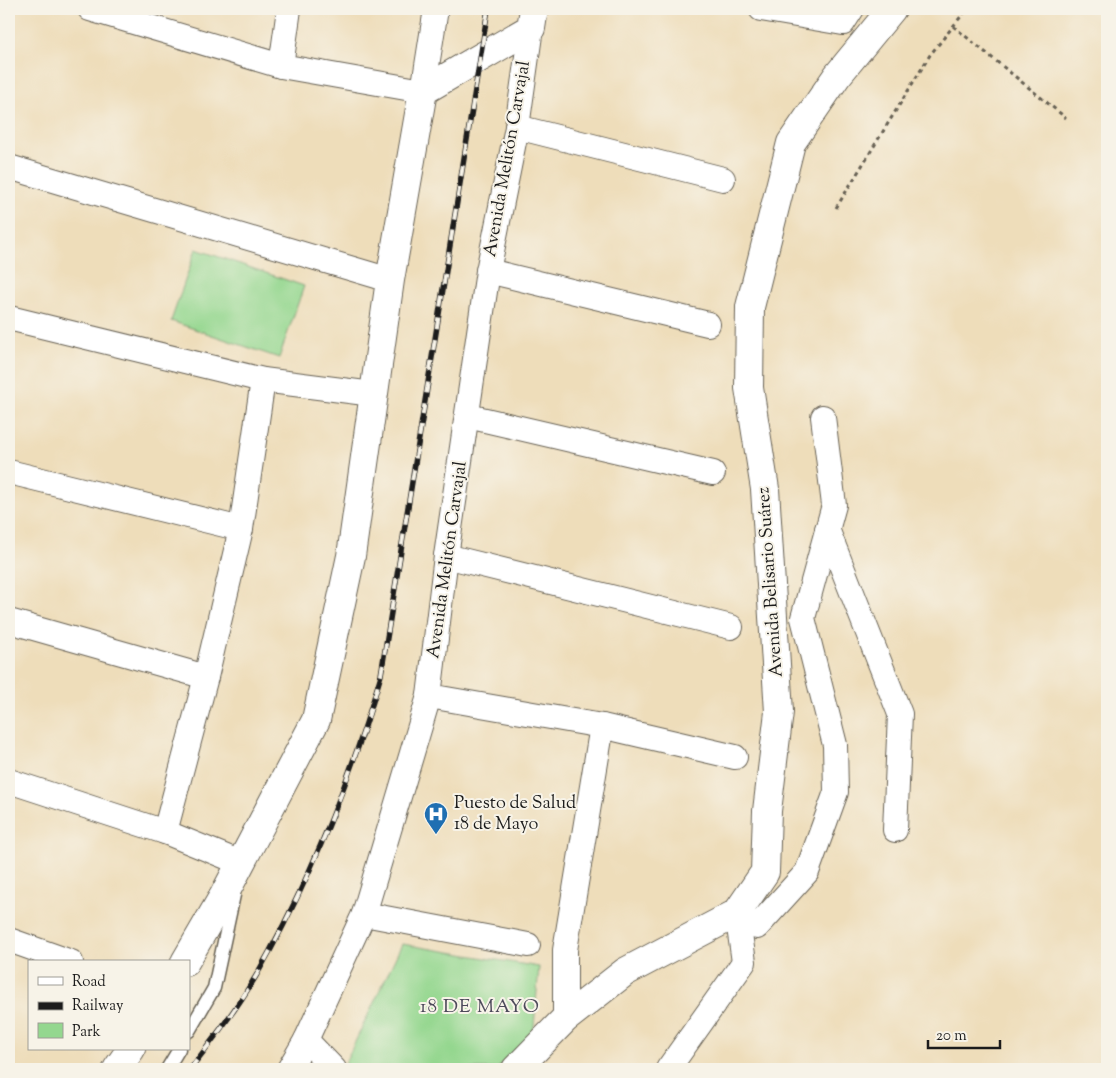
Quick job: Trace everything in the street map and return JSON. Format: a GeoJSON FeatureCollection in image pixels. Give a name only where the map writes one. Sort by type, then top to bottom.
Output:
{"type":"FeatureCollection","features":[{"type":"Feature","properties":{"kind":"street"},"geometry":{"type":"LineString","coordinates":[[90,9],[281,66],[423,91]]}},
{"type":"Feature","properties":{"kind":"street"},"geometry":{"type":"LineString","coordinates":[[281,66],[289,9]]}},
{"type":"Feature","properties":{"kind":"street"},"geometry":{"type":"LineString","coordinates":[[186,960],[241,863],[316,720],[351,556],[390,280],[436,9]]}},
{"type":"Feature","properties":{"kind":"street"},"geometry":{"type":"LineString","coordinates":[[761,9],[847,16]]}},
{"type":"Feature","properties":{"kind":"street","name":"Avenida Belisario Suárez"},"geometry":{"type":"LineString","coordinates":[[516,1069],[565,1019],[625,972],[737,913],[765,872],[767,811],[780,712],[765,489],[749,388],[750,308],[791,143],[837,76],[892,9]]}},
{"type":"Feature","properties":{"kind":"street","name":"Avenida Melitón Carvajal"},"geometry":{"type":"LineString","coordinates":[[423,91],[533,19]]}},
{"type":"Feature","properties":{"kind":"street","name":"Avenida Melitón Carvajal"},"geometry":{"type":"LineString","coordinates":[[289,1069],[306,1040],[364,914],[429,696],[446,556],[488,271],[517,128],[533,19]]}},
{"type":"Feature","properties":{"kind":"street"},"geometry":{"type":"LineString","coordinates":[[517,128],[723,179]]}},
{"type":"Feature","properties":{"kind":"street"},"geometry":{"type":"LineString","coordinates":[[9,167],[390,280]]}},
{"type":"Feature","properties":{"kind":"street"},"geometry":{"type":"LineString","coordinates":[[488,271],[708,324]]}},
{"type":"Feature","properties":{"kind":"street"},"geometry":{"type":"LineString","coordinates":[[9,318],[262,380],[373,394]]}},
{"type":"Feature","properties":{"kind":"street"},"geometry":{"type":"LineString","coordinates":[[165,832],[206,676],[241,528],[262,380]]}},
{"type":"Feature","properties":{"kind":"street"},"geometry":{"type":"LineString","coordinates":[[468,416],[713,473]]}},
{"type":"Feature","properties":{"kind":"street"},"geometry":{"type":"LineString","coordinates":[[737,913],[757,927],[807,872],[836,792],[835,745],[803,618],[834,505],[823,417]]}},
{"type":"Feature","properties":{"kind":"street"},"geometry":{"type":"LineString","coordinates":[[9,472],[241,528]]}},
{"type":"Feature","properties":{"kind":"street"},"geometry":{"type":"LineString","coordinates":[[827,529],[900,714],[895,830]]}},
{"type":"Feature","properties":{"kind":"street"},"geometry":{"type":"LineString","coordinates":[[446,556],[731,627]]}},
{"type":"Feature","properties":{"kind":"street"},"geometry":{"type":"LineString","coordinates":[[9,621],[206,676]]}},
{"type":"Feature","properties":{"kind":"street"},"geometry":{"type":"LineString","coordinates":[[429,696],[602,726],[735,758]]}},
{"type":"Feature","properties":{"kind":"street"},"geometry":{"type":"LineString","coordinates":[[565,1019],[565,950],[602,726]]}},
{"type":"Feature","properties":{"kind":"street"},"geometry":{"type":"LineString","coordinates":[[9,781],[165,832],[241,863]]}},
{"type":"Feature","properties":{"kind":"street"},"geometry":{"type":"LineString","coordinates":[[668,1069],[744,962],[737,913]]}},
{"type":"Feature","properties":{"kind":"street"},"geometry":{"type":"LineString","coordinates":[[364,914],[528,945]]}},
{"type":"Feature","properties":{"kind":"street"},"geometry":{"type":"LineString","coordinates":[[9,940],[65,960]]}},
{"type":"Feature","properties":{"kind":"street"},"geometry":{"type":"LineString","coordinates":[[306,1040],[334,1069]]}},
{"type":"Feature","properties":{"kind":"street"},"geometry":{"type":"LineString","coordinates":[[117,1069],[130,1050]]}},
{"type":"Feature","properties":{"kind":"lane"},"geometry":{"type":"LineString","coordinates":[[190,1029],[214,988],[241,863]]}},
{"type":"Feature","properties":{"kind":"lane"},"geometry":{"type":"LineString","coordinates":[[167,1069],[178,1050]]}},
{"type":"Feature","properties":{"kind":"path"},"geometry":{"type":"LineString","coordinates":[[836,208],[930,55],[968,9]]}},
{"type":"Feature","properties":{"kind":"path"},"geometry":{"type":"LineString","coordinates":[[953,26],[1066,118]]}},
{"type":"Feature","properties":{"kind":"green space"},"geometry":{"type":"Polygon","coordinates":[[[196,249],[304,286],[279,358],[171,321],[196,249]]]}},
{"type":"Feature","properties":{"kind":"green space"},"geometry":{"type":"Polygon","coordinates":[[[402,944],[539,967],[533,1039],[496,1069],[352,1069],[345,1063],[402,944]]]}},
{"type":"Feature","properties":{"kind":"railway"},"geometry":{"type":"LineString","coordinates":[[190,1069],[249,988],[294,904],[342,792],[381,675],[488,9]]}},
{"type":"Feature","properties":{"kind":"place","name":"Puesto de Salud 18 de Mayo"},"geometry":{"type":"Point","coordinates":[436,835]}},
{"type":"Feature","properties":{"kind":"district","name":"18 DE MAYO"},"geometry":{"type":"Point","coordinates":[480,1007]}}]}
